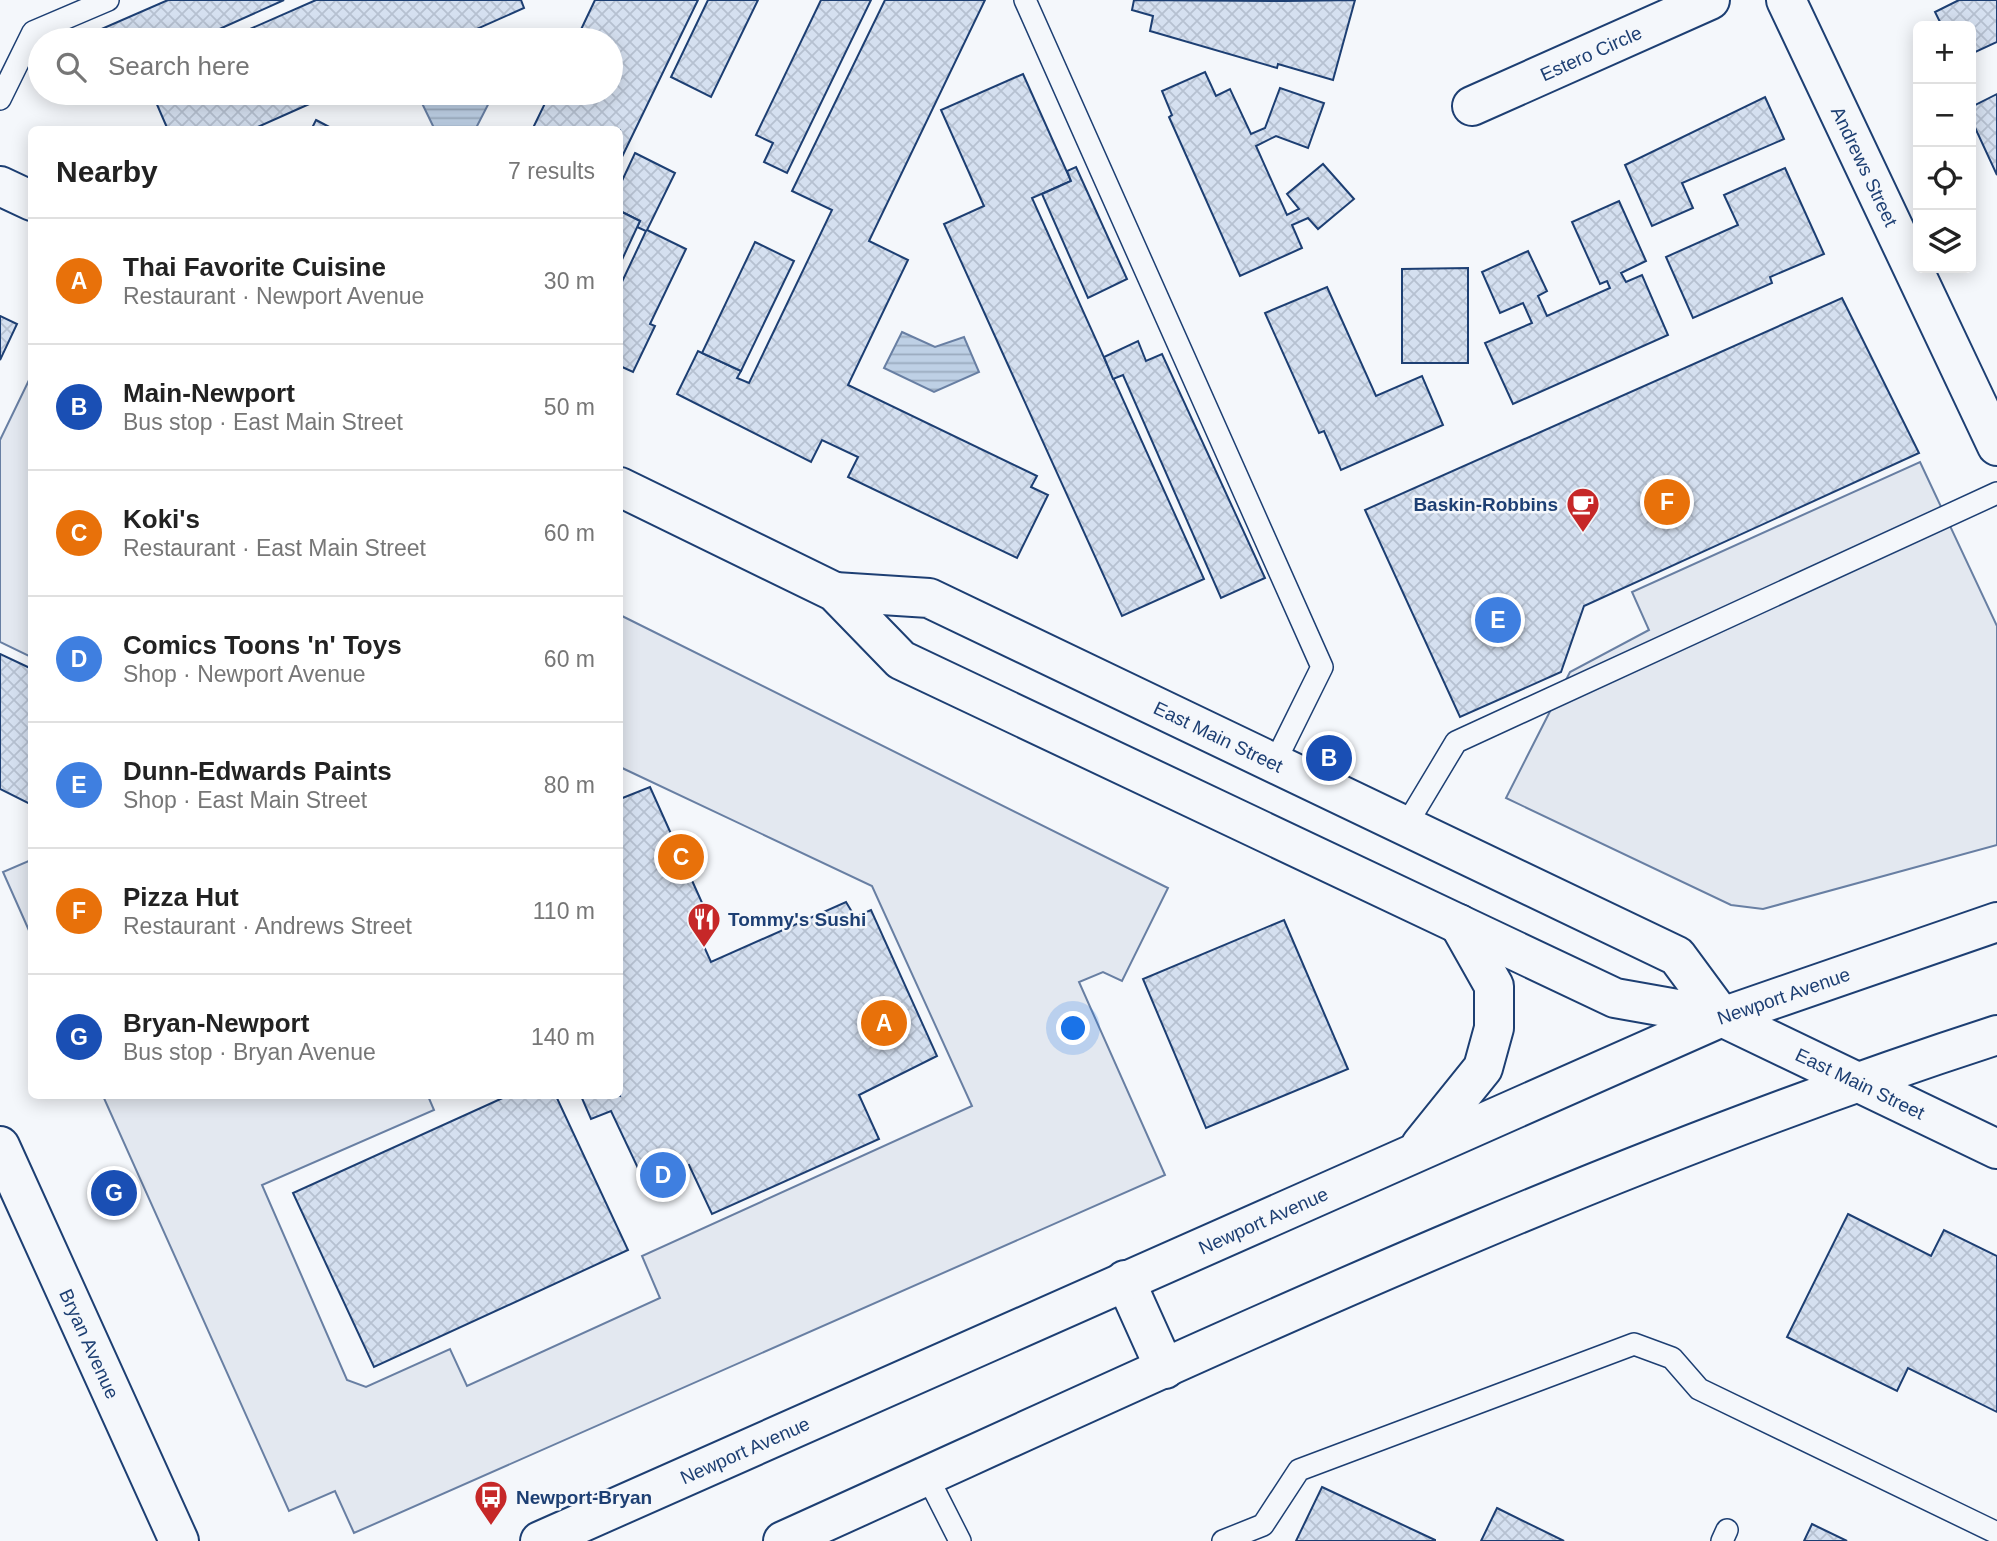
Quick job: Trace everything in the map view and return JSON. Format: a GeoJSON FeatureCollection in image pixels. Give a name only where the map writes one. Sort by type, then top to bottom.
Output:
{"type":"FeatureCollection","features":[{"type":"Feature","properties":{"kind":"main road","name":"Estero Circle"},"geometry":{"type":"LineString","coordinates":[[1472,106],[1710,0]]}},
{"type":"Feature","properties":{"kind":"main road","name":"Andrews Street"},"geometry":{"type":"LineString","coordinates":[[1786,0],[1997,446]]}},
{"type":"Feature","properties":{"kind":"main road"},"geometry":{"type":"LineString","coordinates":[[0,186],[28,199]]}},
{"type":"Feature","properties":{"kind":"main road","name":"East Main Street"},"geometry":{"type":"LineString","coordinates":[[623,488],[835,592],[901,660],[1615,998],[1722,1017],[1997,1149]]}},
{"type":"Feature","properties":{"kind":"main road","name":"East Main Street"},"geometry":{"type":"LineString","coordinates":[[835,592],[929,598],[1677,956],[1722,1017]]}},
{"type":"Feature","properties":{"kind":"main road","name":"Newport Avenue"},"geometry":{"type":"LineString","coordinates":[[540,1541],[1722,1017],[1997,922]]}},
{"type":"Feature","properties":{"kind":"main road"},"geometry":{"type":"LineString","coordinates":[[1415,1153],[1483,1068],[1494,1028],[1494,986],[1459,924]]}},
{"type":"Feature","properties":{"kind":"main road"},"geometry":{"type":"LineString","coordinates":[[783,1541],[1430,1250],[1856,1082],[1997,1035]]}},
{"type":"Feature","properties":{"kind":"main road","name":"Bryan Avenue"},"geometry":{"type":"LineString","coordinates":[[0,1146],[179,1541]]}},
{"type":"Feature","properties":{"kind":"main road"},"geometry":{"type":"LineString","coordinates":[[1125,1280],[1164,1369]]}},
{"type":"Feature","properties":{"kind":"lane"},"geometry":{"type":"LineString","coordinates":[[42,28],[108,0]]}},
{"type":"Feature","properties":{"kind":"lane"},"geometry":{"type":"LineString","coordinates":[[1026,0],[1322,667],[1274,764]]}},
{"type":"Feature","properties":{"kind":"lane"},"geometry":{"type":"LineString","coordinates":[[0,99],[28,42]]}},
{"type":"Feature","properties":{"kind":"lane"},"geometry":{"type":"LineString","coordinates":[[1405,827],[1456,742],[1997,493]]}},
{"type":"Feature","properties":{"kind":"lane"},"geometry":{"type":"LineString","coordinates":[[1223,1541],[1264,1525],[1299,1470],[1634,1344],[1672,1358],[1699,1389],[1997,1533]]}},
{"type":"Feature","properties":{"kind":"lane"},"geometry":{"type":"LineString","coordinates":[[927,1476],[960,1541]]}},
{"type":"Feature","properties":{"kind":"shaded area"},"geometry":{"type":"Polygon","coordinates":[[[28,382],[28,656],[0,642],[0,440],[28,382]]]}},
{"type":"Feature","properties":{"kind":"shaded area"},"geometry":{"type":"Polygon","coordinates":[[[1920,462],[1997,626],[1997,845],[1763,909],[1731,905],[1506,798],[1570,672],[1649,630],[1632,592],[1920,462]]]}},
{"type":"Feature","properties":{"kind":"shaded area"},"geometry":{"type":"Polygon","coordinates":[[[623,616],[1168,888],[1122,981],[1103,972],[1079,982],[1165,1175],[354,1533],[335,1491],[289,1511],[104,1099],[429,1099],[434,1110],[262,1185],[347,1380],[366,1387],[450,1349],[467,1386],[660,1298],[642,1256],[972,1106],[872,886],[623,768],[623,616]]]}},
{"type":"Feature","properties":{"kind":"shaded area"},"geometry":{"type":"Polygon","coordinates":[[[28,861],[28,928],[3,872],[28,861]]]}},
{"type":"Feature","properties":{"kind":"water"},"geometry":{"type":"Polygon","coordinates":[[[423,105],[488,105],[477,126],[433,126],[423,105]]]}},
{"type":"Feature","properties":{"kind":"water"},"geometry":{"type":"Polygon","coordinates":[[[902,332],[935,347],[964,337],[979,372],[934,392],[884,368],[902,332]]]}},
{"type":"Feature","properties":{"kind":"building"},"geometry":{"type":"Polygon","coordinates":[[[168,0],[284,0],[222,28],[104,28],[168,0]]]}},
{"type":"Feature","properties":{"kind":"building"},"geometry":{"type":"Polygon","coordinates":[[[316,0],[521,0],[524,8],[479,28],[252,28],[316,0]]]}},
{"type":"Feature","properties":{"kind":"building"},"geometry":{"type":"Polygon","coordinates":[[[595,0],[698,0],[623,155],[623,126],[534,126],[544,105],[623,105],[623,28],[582,28],[595,0]]]}},
{"type":"Feature","properties":{"kind":"building"},"geometry":{"type":"Polygon","coordinates":[[[708,0],[758,0],[711,97],[671,77],[708,0]]]}},
{"type":"Feature","properties":{"kind":"building"},"geometry":{"type":"Polygon","coordinates":[[[821,0],[871,0],[787,173],[764,162],[773,143],[756,135],[821,0]]]}},
{"type":"Feature","properties":{"kind":"building"},"geometry":{"type":"Polygon","coordinates":[[[885,0],[985,0],[869,241],[908,260],[848,385],[1037,476],[1031,487],[1048,495],[1017,558],[848,477],[858,457],[822,440],[811,462],[677,394],[698,351],[741,371],[737,378],[749,383],[832,210],[792,191],[885,0]]]}},
{"type":"Feature","properties":{"kind":"building"},"geometry":{"type":"Polygon","coordinates":[[[1134,0],[1355,0],[1333,80],[1278,64],[1277,68],[1150,31],[1153,16],[1132,10],[1134,0]]]}},
{"type":"Feature","properties":{"kind":"building"},"geometry":{"type":"Polygon","coordinates":[[[1959,0],[1997,0],[1997,42],[1976,52],[1976,21],[1940,21],[1935,12],[1959,0]]]}},
{"type":"Feature","properties":{"kind":"building"},"geometry":{"type":"Polygon","coordinates":[[[1205,72],[1216,96],[1230,89],[1251,134],[1265,128],[1280,88],[1324,103],[1308,148],[1276,136],[1256,146],[1287,215],[1299,209],[1287,194],[1323,164],[1354,199],[1318,229],[1308,218],[1292,225],[1302,248],[1240,276],[1169,117],[1172,115],[1162,91],[1205,72]]]}},
{"type":"Feature","properties":{"kind":"building"},"geometry":{"type":"Polygon","coordinates":[[[1023,74],[1071,181],[1032,198],[1204,579],[1122,616],[944,224],[984,206],[941,110],[1023,74]]]}},
{"type":"Feature","properties":{"kind":"building"},"geometry":{"type":"Polygon","coordinates":[[[1997,94],[1997,175],[1976,130],[1976,104],[1997,94]]]}},
{"type":"Feature","properties":{"kind":"building"},"geometry":{"type":"Polygon","coordinates":[[[1765,97],[1784,139],[1682,183],[1693,208],[1652,226],[1625,165],[1765,97]]]}},
{"type":"Feature","properties":{"kind":"building"},"geometry":{"type":"Polygon","coordinates":[[[157,105],[307,105],[260,126],[166,126],[157,105]]]}},
{"type":"Feature","properties":{"kind":"building"},"geometry":{"type":"Polygon","coordinates":[[[316,120],[327,126],[313,126],[316,120]]]}},
{"type":"Feature","properties":{"kind":"building"},"geometry":{"type":"Polygon","coordinates":[[[635,153],[675,173],[647,230],[686,249],[650,324],[655,326],[633,372],[623,367],[623,280],[646,231],[637,227],[640,221],[623,212],[623,179],[635,153]]]}},
{"type":"Feature","properties":{"kind":"building"},"geometry":{"type":"Polygon","coordinates":[[[1076,167],[1127,279],[1088,298],[1042,194],[1071,181],[1067,171],[1076,167]]]}},
{"type":"Feature","properties":{"kind":"building"},"geometry":{"type":"Polygon","coordinates":[[[1785,168],[1824,254],[1770,277],[1772,283],[1693,318],[1666,257],[1738,225],[1724,195],[1785,168]]]}},
{"type":"Feature","properties":{"kind":"building"},"geometry":{"type":"Polygon","coordinates":[[[1619,201],[1646,261],[1621,273],[1626,282],[1642,275],[1668,335],[1513,404],[1485,343],[1532,323],[1523,303],[1500,313],[1482,272],[1528,251],[1547,291],[1538,296],[1547,316],[1610,288],[1607,281],[1600,284],[1572,222],[1619,201]]]}},
{"type":"Feature","properties":{"kind":"building"},"geometry":{"type":"Polygon","coordinates":[[[623,212],[640,221],[623,258],[623,212]]]}},
{"type":"Feature","properties":{"kind":"building"},"geometry":{"type":"Polygon","coordinates":[[[755,242],[794,261],[741,371],[702,353],[755,242]]]}},
{"type":"Feature","properties":{"kind":"building"},"geometry":{"type":"Polygon","coordinates":[[[1468,268],[1468,363],[1402,363],[1402,269],[1468,268]]]}},
{"type":"Feature","properties":{"kind":"building"},"geometry":{"type":"Polygon","coordinates":[[[1327,287],[1376,396],[1422,376],[1443,425],[1341,470],[1324,431],[1319,433],[1265,313],[1327,287]]]}},
{"type":"Feature","properties":{"kind":"building"},"geometry":{"type":"Polygon","coordinates":[[[1842,298],[1919,453],[1584,606],[1561,672],[1460,717],[1365,510],[1842,298]]]}},
{"type":"Feature","properties":{"kind":"building"},"geometry":{"type":"Polygon","coordinates":[[[0,316],[17,324],[0,360],[0,316]]]}},
{"type":"Feature","properties":{"kind":"building"},"geometry":{"type":"Polygon","coordinates":[[[1138,341],[1146,361],[1162,354],[1265,578],[1221,598],[1123,375],[1113,379],[1104,357],[1138,341]]]}},
{"type":"Feature","properties":{"kind":"building"},"geometry":{"type":"Polygon","coordinates":[[[0,654],[28,667],[28,803],[0,789],[0,654]]]}},
{"type":"Feature","properties":{"kind":"building"},"geometry":{"type":"Polygon","coordinates":[[[650,787],[712,925],[697,931],[711,962],[846,902],[855,917],[871,910],[937,1056],[859,1095],[879,1139],[712,1214],[689,1165],[645,1183],[611,1111],[591,1119],[582,1099],[623,1099],[623,798],[650,787]]]}},
{"type":"Feature","properties":{"kind":"building"},"geometry":{"type":"Polygon","coordinates":[[[1284,920],[1348,1069],[1206,1128],[1143,979],[1284,920]]]}},
{"type":"Feature","properties":{"kind":"building"},"geometry":{"type":"Polygon","coordinates":[[[500,1099],[557,1099],[628,1250],[374,1367],[293,1193],[500,1099]]]}},
{"type":"Feature","properties":{"kind":"building"},"geometry":{"type":"Polygon","coordinates":[[[1848,1214],[1931,1256],[1944,1230],[1997,1256],[1997,1412],[1908,1368],[1897,1391],[1787,1337],[1848,1214]]]}},
{"type":"Feature","properties":{"kind":"building"},"geometry":{"type":"Polygon","coordinates":[[[1322,1487],[1435,1540],[1435,1541],[1296,1541],[1322,1487]]]}},
{"type":"Feature","properties":{"kind":"building"},"geometry":{"type":"Polygon","coordinates":[[[1497,1508],[1564,1541],[1481,1541],[1497,1508]]]}},
{"type":"Feature","properties":{"kind":"building"},"geometry":{"type":"Polygon","coordinates":[[[1812,1524],[1847,1541],[1804,1541],[1812,1524]]]}},
{"type":"Feature","properties":{"kind":"place","name":"Pizza Hut"},"geometry":{"type":"Point","coordinates":[1667,502]}},
{"type":"Feature","properties":{"kind":"place","name":"Baskin-Robbins"},"geometry":{"type":"Point","coordinates":[1583,534]}},
{"type":"Feature","properties":{"kind":"place","name":"Dunn-Edwards Paints"},"geometry":{"type":"Point","coordinates":[1498,620]}},
{"type":"Feature","properties":{"kind":"place","name":"Main-Newport"},"geometry":{"type":"Point","coordinates":[1329,758]}},
{"type":"Feature","properties":{"kind":"place","name":"Koki's"},"geometry":{"type":"Point","coordinates":[681,857]}},
{"type":"Feature","properties":{"kind":"place","name":"Tommy's Sushi"},"geometry":{"type":"Point","coordinates":[704,949]}},
{"type":"Feature","properties":{"kind":"place","name":"Thai Favorite Cuisine"},"geometry":{"type":"Point","coordinates":[884,1023]}},
{"type":"Feature","properties":{"kind":"place","name":"Comics Toons 'n' Toys"},"geometry":{"type":"Point","coordinates":[663,1175]}},
{"type":"Feature","properties":{"kind":"place","name":"Bryan-Newport"},"geometry":{"type":"Point","coordinates":[114,1193]}},
{"type":"Feature","properties":{"kind":"place","name":"Newport-Bryan"},"geometry":{"type":"Point","coordinates":[491,1527]}}]}
